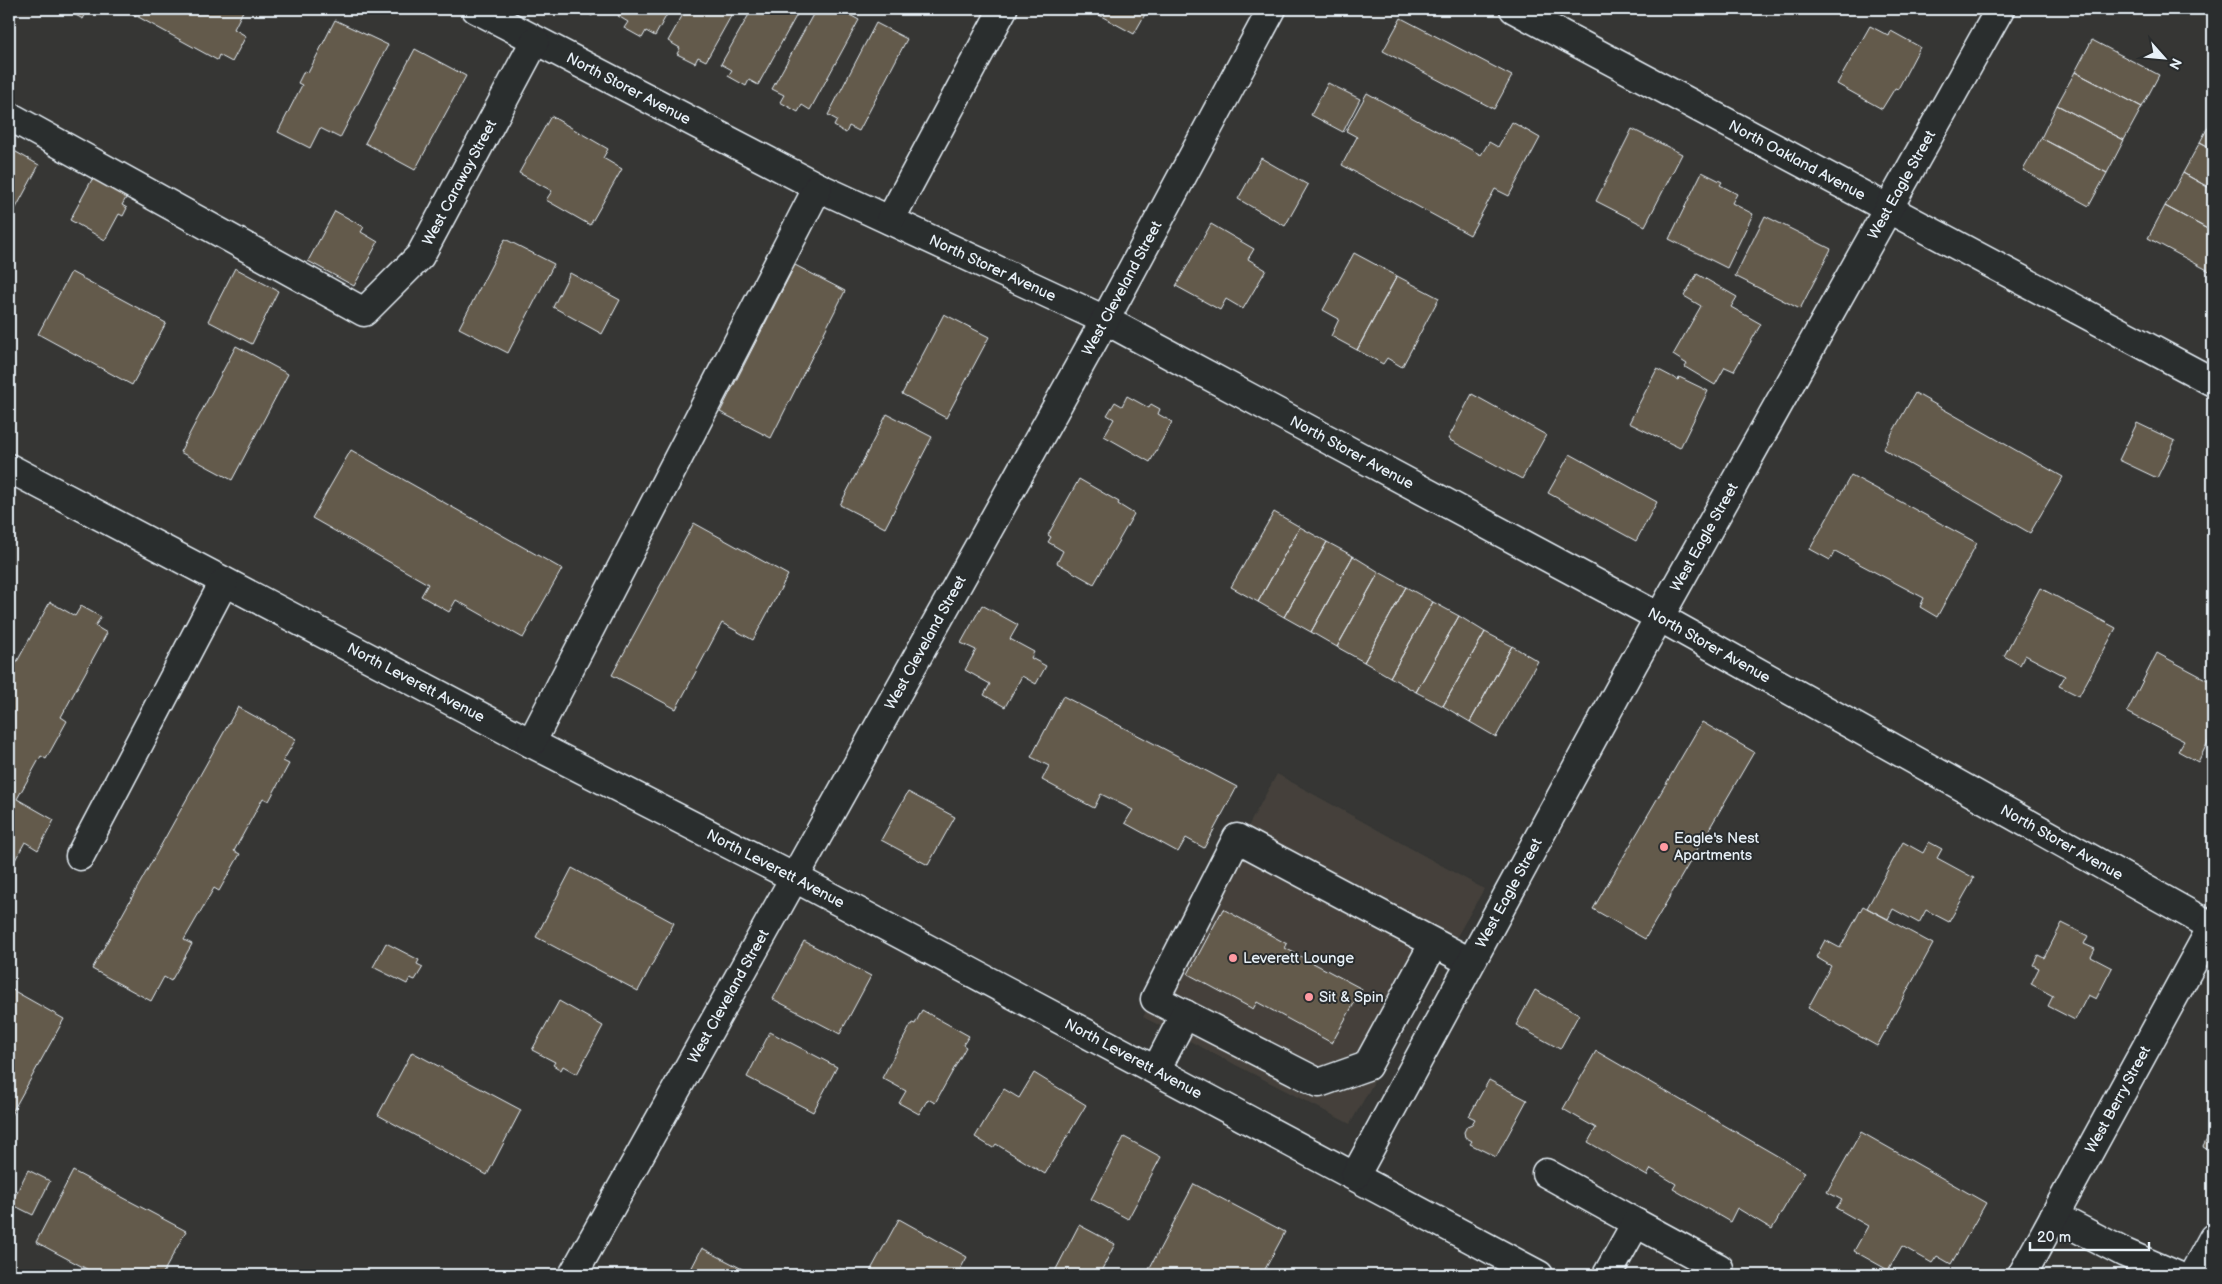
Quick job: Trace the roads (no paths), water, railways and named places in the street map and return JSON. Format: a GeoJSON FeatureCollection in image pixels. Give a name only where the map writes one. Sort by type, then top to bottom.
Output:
{"type":"FeatureCollection","features":[{"type":"Feature","properties":{"kind":"street","name":"North Storer Avenue"},"geometry":{"type":"LineString","coordinates":[[476,9],[818,186],[1105,320],[1659,617],[2213,926]]}},
{"type":"Feature","properties":{"kind":"street"},"geometry":{"type":"LineString","coordinates":[[890,220],[1003,9]]}},
{"type":"Feature","properties":{"kind":"street","name":"West Cleveland Street"},"geometry":{"type":"LineString","coordinates":[[573,1275],[1105,320],[1272,9]]}},
{"type":"Feature","properties":{"kind":"street","name":"North Oakland Avenue"},"geometry":{"type":"LineString","coordinates":[[1514,9],[2213,382]]}},
{"type":"Feature","properties":{"kind":"street","name":"West Eagle Street"},"geometry":{"type":"LineString","coordinates":[[1355,1176],[1659,617],[2000,9]]}},
{"type":"Feature","properties":{"kind":"street","name":"West Caraway Street"},"geometry":{"type":"LineString","coordinates":[[9,116],[364,312],[420,256],[535,41]]}},
{"type":"Feature","properties":{"kind":"street"},"geometry":{"type":"LineString","coordinates":[[531,743],[818,186]]}},
{"type":"Feature","properties":{"kind":"street","name":"North Leverett Avenue"},"geometry":{"type":"LineString","coordinates":[[9,468],[531,743],[795,878],[1539,1275]]}},
{"type":"Feature","properties":{"kind":"street"},"geometry":{"type":"LineString","coordinates":[[80,856],[224,582]]}},
{"type":"Feature","properties":{"kind":"street"},"geometry":{"type":"LineString","coordinates":[[1434,943],[1367,1066],[1319,1083],[1155,999],[1237,838],[1470,962]]}},
{"type":"Feature","properties":{"kind":"street","name":"West Berry Street"},"geometry":{"type":"LineString","coordinates":[[2022,1275],[2213,926]]}},
{"type":"Feature","properties":{"kind":"street"},"geometry":{"type":"LineString","coordinates":[[1156,1070],[1185,1014]]}},
{"type":"Feature","properties":{"kind":"street"},"geometry":{"type":"LineString","coordinates":[[1546,1173],[1719,1268]]}},
{"type":"Feature","properties":{"kind":"street"},"geometry":{"type":"LineString","coordinates":[[2054,1216],[2125,1253],[2176,1275]]}},
{"type":"Feature","properties":{"kind":"street"},"geometry":{"type":"LineString","coordinates":[[1608,1275],[1636,1223]]}},
{"type":"Feature","properties":{"kind":"street"},"geometry":{"type":"LineString","coordinates":[[2193,1275],[2213,1238]]}},
{"type":"Feature","properties":{"kind":"place","name":"Eagle's Nest Apartments"},"geometry":{"type":"Point","coordinates":[1664,847]}},
{"type":"Feature","properties":{"kind":"place","name":"Leverett Lounge"},"geometry":{"type":"Point","coordinates":[1233,958]}},
{"type":"Feature","properties":{"kind":"place","name":"Sit & Spin"},"geometry":{"type":"Point","coordinates":[1309,997]}}]}
